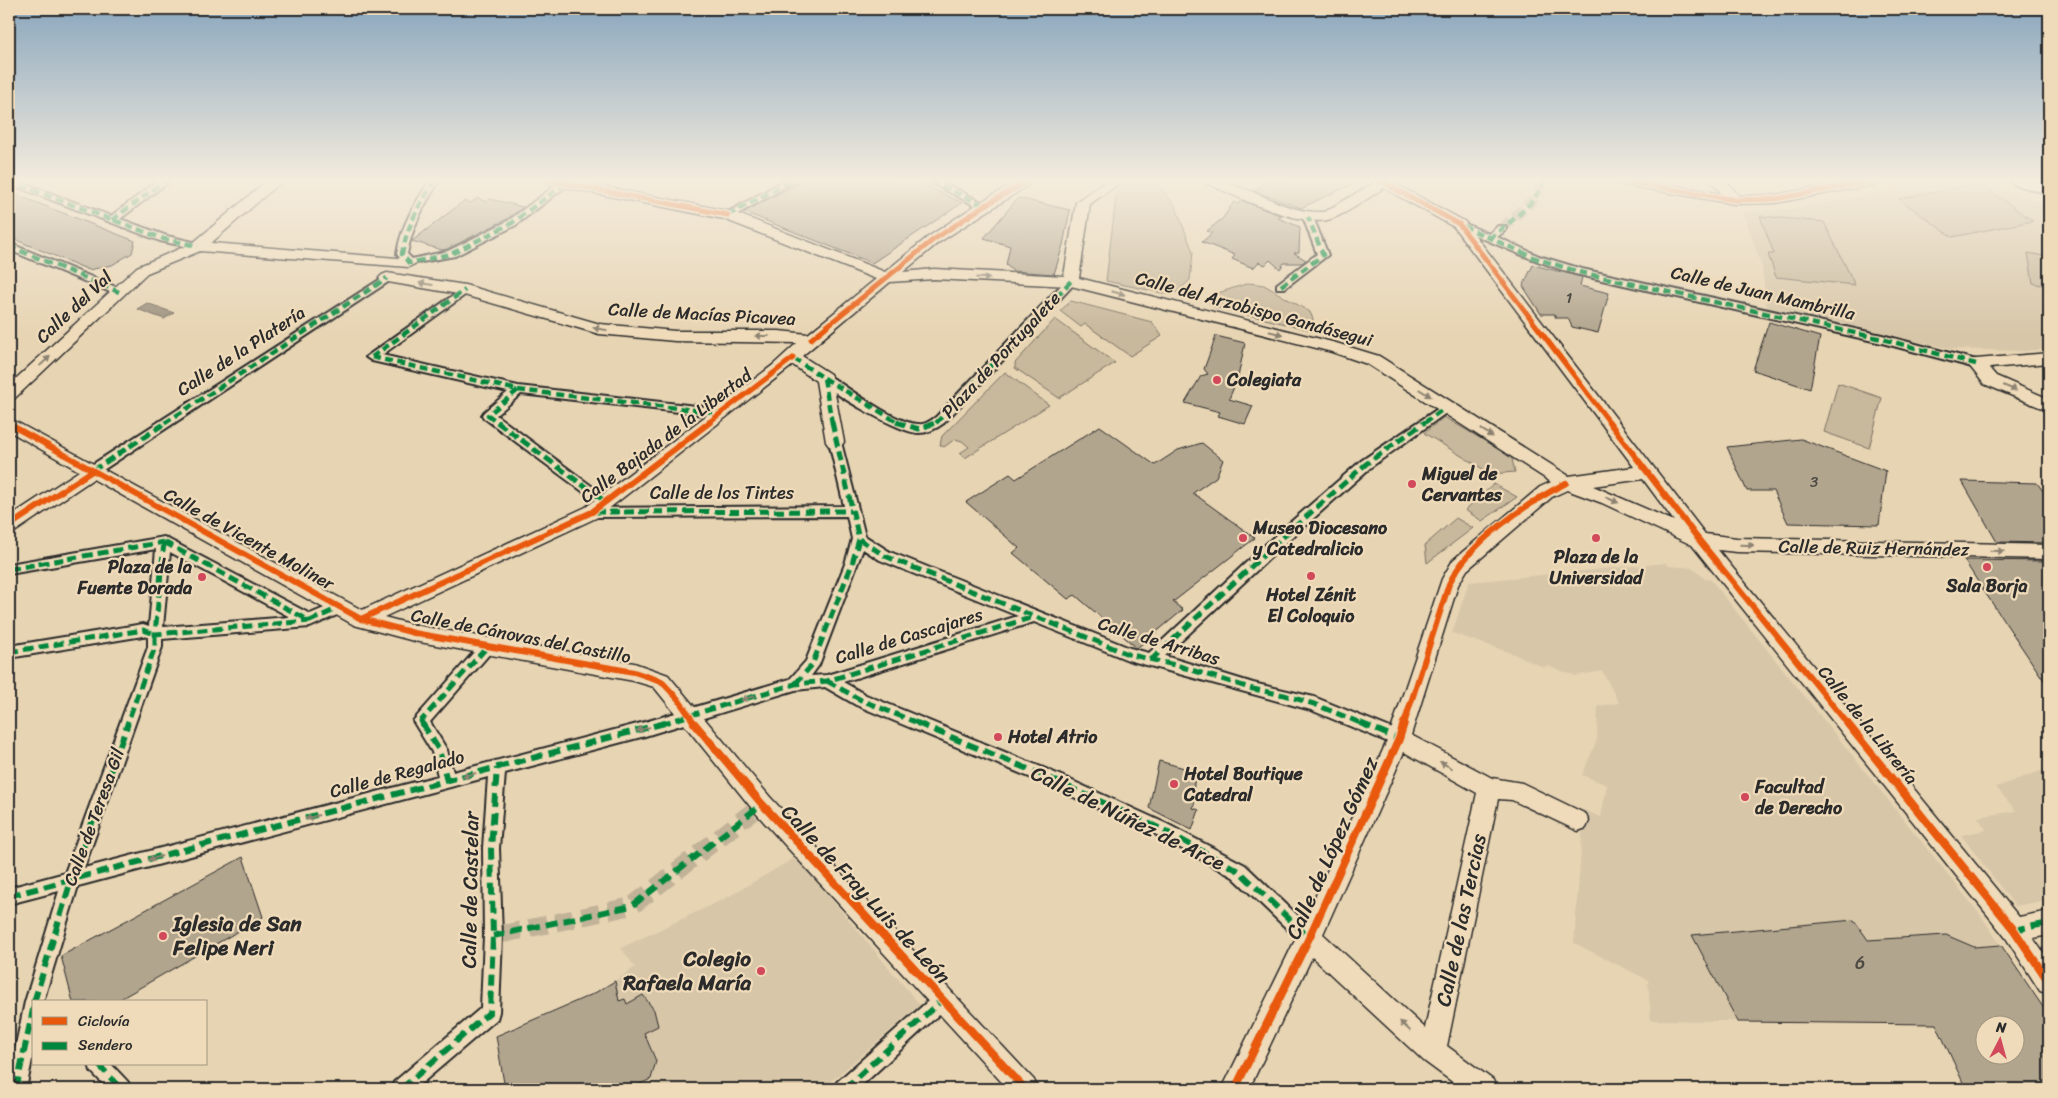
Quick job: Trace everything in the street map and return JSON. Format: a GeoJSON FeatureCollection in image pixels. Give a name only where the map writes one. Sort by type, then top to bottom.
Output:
{"type":"FeatureCollection","features":[{"type":"Feature","properties":{"kind":"street"},"geometry":{"type":"LineString","coordinates":[[143,231],[175,243],[198,246],[409,263],[451,254],[497,231]]}},
{"type":"Feature","properties":{"kind":"street"},"geometry":{"type":"LineString","coordinates":[[198,246],[215,231]]}},
{"type":"Feature","properties":{"kind":"street"},"geometry":{"type":"LineString","coordinates":[[408,231],[404,241],[402,254],[409,263]]}},
{"type":"Feature","properties":{"kind":"street"},"geometry":{"type":"LineString","coordinates":[[769,231],[887,278]]}},
{"type":"Feature","properties":{"kind":"street","name":"Calle Bajada de la Libertad"},"geometry":{"type":"LineString","coordinates":[[361,618],[599,507],[793,358],[811,339],[946,231]]}},
{"type":"Feature","properties":{"kind":"street"},"geometry":{"type":"LineString","coordinates":[[1071,281],[1079,231]]}},
{"type":"Feature","properties":{"kind":"street"},"geometry":{"type":"LineString","coordinates":[[1281,286],[1323,255],[1314,231]]}},
{"type":"Feature","properties":{"kind":"street"},"geometry":{"type":"LineString","coordinates":[[1464,231],[1699,540]]}},
{"type":"Feature","properties":{"kind":"street","name":"Calle de Juan Mambrilla"},"geometry":{"type":"LineString","coordinates":[[1473,231],[1536,258],[1579,272],[1882,340],[1976,364]]}},
{"type":"Feature","properties":{"kind":"street"},"geometry":{"type":"LineString","coordinates":[[1489,239],[1498,231]]}},
{"type":"Feature","properties":{"kind":"street"},"geometry":{"type":"LineString","coordinates":[[933,240],[928,256],[934,274]]}},
{"type":"Feature","properties":{"kind":"street"},"geometry":{"type":"LineString","coordinates":[[9,246],[119,292]]}},
{"type":"Feature","properties":{"kind":"street","name":"Calle del Val"},"geometry":{"type":"LineString","coordinates":[[9,394],[142,270],[198,246]]}},
{"type":"Feature","properties":{"kind":"street","name":"Calle de la Platería"},"geometry":{"type":"LineString","coordinates":[[92,471],[409,263]]}},
{"type":"Feature","properties":{"kind":"street","name":"Calle del Arzobispo Gandásegui"},"geometry":{"type":"LineString","coordinates":[[887,278],[934,274],[1071,281],[1336,348],[1373,360],[1444,408]]}},
{"type":"Feature","properties":{"kind":"street","name":"Calle de Macías Picavea"},"geometry":{"type":"LineString","coordinates":[[387,278],[465,290],[599,329],[675,336],[784,336],[811,339]]}},
{"type":"Feature","properties":{"kind":"street","name":"Plaza de Portugalete"},"geometry":{"type":"LineString","coordinates":[[824,378],[900,424],[917,429],[930,427],[940,420],[1071,281]]}},
{"type":"Feature","properties":{"kind":"street"},"geometry":{"type":"LineString","coordinates":[[465,290],[372,357],[518,390],[723,413]]}},
{"type":"Feature","properties":{"kind":"street"},"geometry":{"type":"LineString","coordinates":[[793,358],[824,378],[858,539],[852,564],[812,664],[794,684]]}},
{"type":"Feature","properties":{"kind":"street"},"geometry":{"type":"LineString","coordinates":[[1976,364],[2049,358]]}},
{"type":"Feature","properties":{"kind":"street"},"geometry":{"type":"LineString","coordinates":[[1976,364],[1990,380],[2049,405]]}},
{"type":"Feature","properties":{"kind":"street"},"geometry":{"type":"LineString","coordinates":[[518,390],[488,415],[599,507]]}},
{"type":"Feature","properties":{"kind":"street"},"geometry":{"type":"LineString","coordinates":[[1151,660],[1282,538],[1366,464],[1444,408],[1566,484],[1608,498],[1699,540]]}},
{"type":"Feature","properties":{"kind":"street","name":"Calle de Vicente Moliner"},"geometry":{"type":"LineString","coordinates":[[9,424],[361,618]]}},
{"type":"Feature","properties":{"kind":"street"},"geometry":{"type":"LineString","coordinates":[[9,526],[92,471]]}},
{"type":"Feature","properties":{"kind":"street"},"geometry":{"type":"LineString","coordinates":[[1566,484],[1647,472]]}},
{"type":"Feature","properties":{"kind":"street","name":"Calle de López Gómez"},"geometry":{"type":"LineString","coordinates":[[1235,1089],[1309,938],[1399,739],[1449,584],[1460,564],[1546,492],[1566,484]]}},
{"type":"Feature","properties":{"kind":"street","name":"Calle de los Tintes"},"geometry":{"type":"LineString","coordinates":[[599,507],[851,510]]}},
{"type":"Feature","properties":{"kind":"street"},"geometry":{"type":"LineString","coordinates":[[1642,514],[1674,508]]}},
{"type":"Feature","properties":{"kind":"street","name":"Calle de Arribas"},"geometry":{"type":"LineString","coordinates":[[858,539],[885,556],[1033,618],[1128,654],[1179,666],[1253,690],[1284,695],[1314,704],[1399,739]]}},
{"type":"Feature","properties":{"kind":"street","name":"Calle de Ruiz Hernández"},"geometry":{"type":"LineString","coordinates":[[1699,540],[1737,545],[2049,552]]}},
{"type":"Feature","properties":{"kind":"street","name":"Calle de la Librería"},"geometry":{"type":"LineString","coordinates":[[1699,540],[2014,930],[2049,982]]}},
{"type":"Feature","properties":{"kind":"street"},"geometry":{"type":"LineString","coordinates":[[9,568],[164,542],[310,621]]}},
{"type":"Feature","properties":{"kind":"street"},"geometry":{"type":"LineString","coordinates":[[154,634],[164,542]]}},
{"type":"Feature","properties":{"kind":"street"},"geometry":{"type":"LineString","coordinates":[[9,652],[142,630],[154,634],[310,621],[341,606]]}},
{"type":"Feature","properties":{"kind":"street","name":"Calle de Cánovas del Castillo"},"geometry":{"type":"LineString","coordinates":[[361,618],[414,633],[634,672],[661,681],[690,715]]}},
{"type":"Feature","properties":{"kind":"street","name":"Calle de Cascajares"},"geometry":{"type":"LineString","coordinates":[[794,684],[827,681],[1033,618]]}},
{"type":"Feature","properties":{"kind":"street","name":"Calle de Teresa Gil"},"geometry":{"type":"LineString","coordinates":[[37,1000],[71,880],[155,647],[154,634]]}},
{"type":"Feature","properties":{"kind":"street"},"geometry":{"type":"LineString","coordinates":[[447,781],[439,750],[421,721],[488,647]]}},
{"type":"Feature","properties":{"kind":"street","name":"Calle de Núñez de Arce"},"geometry":{"type":"LineString","coordinates":[[827,681],[862,700],[1040,774],[1161,829],[1239,871],[1433,1052],[1484,1089]]}},
{"type":"Feature","properties":{"kind":"street","name":"Calle de Regalado"},"geometry":{"type":"LineString","coordinates":[[9,896],[497,768],[690,715],[794,684]]}},
{"type":"Feature","properties":{"kind":"street","name":"Calle de Fray Luis de León"},"geometry":{"type":"LineString","coordinates":[[690,715],[757,808],[1025,1089]]}},
{"type":"Feature","properties":{"kind":"street"},"geometry":{"type":"LineString","coordinates":[[1399,739],[1488,788],[1514,790],[1578,821]]}},
{"type":"Feature","properties":{"kind":"street","name":"Calle de Castelar"},"geometry":{"type":"LineString","coordinates":[[401,1089],[490,1012],[498,935],[491,848],[497,768]]}},
{"type":"Feature","properties":{"kind":"street","name":"Calle de las Tercias"},"geometry":{"type":"LineString","coordinates":[[1433,1052],[1488,788]]}},
{"type":"Feature","properties":{"kind":"street"},"geometry":{"type":"LineString","coordinates":[[2014,930],[2049,923]]}},
{"type":"Feature","properties":{"kind":"street"},"geometry":{"type":"LineString","coordinates":[[844,1089],[942,1000]]}},
{"type":"Feature","properties":{"kind":"street","name":"Calle de Teresa Gil"},"geometry":{"type":"LineString","coordinates":[[16,1089],[32,1022]]}},
{"type":"Feature","properties":{"kind":"street"},"geometry":{"type":"LineString","coordinates":[[100,1066],[121,1089]]}},
{"type":"Feature","properties":{"kind":"shaded area"},"geometry":{"type":"Polygon","coordinates":[[[1112,231],[1185,231],[1193,252],[1190,280],[1177,292],[1167,294],[1106,281],[1112,231]]]}},
{"type":"Feature","properties":{"kind":"shaded area"},"geometry":{"type":"Polygon","coordinates":[[[1750,231],[2049,231],[2049,349],[2024,351],[1951,349],[1767,309],[1762,267],[1750,231]]]}},
{"type":"Feature","properties":{"kind":"shaded area"},"geometry":{"type":"Polygon","coordinates":[[[1766,231],[1829,231],[1855,285],[1776,277],[1768,254],[1774,254],[1766,231]]]}},
{"type":"Feature","properties":{"kind":"shaded area"},"geometry":{"type":"Polygon","coordinates":[[[1944,231],[1981,231],[1952,237],[1944,231]]]}},
{"type":"Feature","properties":{"kind":"shaded area"},"geometry":{"type":"Polygon","coordinates":[[[2028,253],[2049,257],[2049,287],[2033,283],[2028,253]]]}},
{"type":"Feature","properties":{"kind":"shaded area"},"geometry":{"type":"Polygon","coordinates":[[[1249,283],[1264,285],[1310,312],[1313,319],[1311,330],[1214,307],[1209,303],[1212,295],[1249,283]]]}},
{"type":"Feature","properties":{"kind":"shaded area"},"geometry":{"type":"Polygon","coordinates":[[[1071,301],[1152,322],[1162,336],[1130,356],[1085,324],[1081,327],[1060,311],[1071,301]]]}},
{"type":"Feature","properties":{"kind":"shaded area"},"geometry":{"type":"Polygon","coordinates":[[[147,303],[174,313],[164,319],[137,309],[147,303]]]}},
{"type":"Feature","properties":{"kind":"shaded area"},"geometry":{"type":"Polygon","coordinates":[[[1055,319],[1115,363],[1059,398],[1015,368],[1015,363],[1055,319]]]}},
{"type":"Feature","properties":{"kind":"shaded area"},"geometry":{"type":"Polygon","coordinates":[[[1005,372],[1049,405],[965,458],[960,453],[969,447],[962,441],[955,439],[944,447],[940,445],[942,436],[1005,372]]]}},
{"type":"Feature","properties":{"kind":"shaded area"},"geometry":{"type":"Polygon","coordinates":[[[1838,383],[1882,398],[1869,448],[1824,432],[1838,383]]]}},
{"type":"Feature","properties":{"kind":"shaded area"},"geometry":{"type":"Polygon","coordinates":[[[1444,417],[1509,455],[1515,472],[1491,474],[1424,433],[1444,417]]]}},
{"type":"Feature","properties":{"kind":"shaded area"},"geometry":{"type":"Polygon","coordinates":[[[1494,484],[1517,497],[1482,521],[1465,510],[1494,484]]]}},
{"type":"Feature","properties":{"kind":"shaded area"},"geometry":{"type":"Polygon","coordinates":[[[1456,518],[1473,528],[1427,563],[1425,545],[1456,518]]]}},
{"type":"Feature","properties":{"kind":"shaded area","name":"Facultad de Derecho"},"geometry":{"type":"Polygon","coordinates":[[[1666,563],[1669,566],[1693,568],[1705,579],[1711,580],[1979,913],[2049,1016],[2049,1026],[2026,1026],[2026,1016],[1976,1016],[1976,1025],[1651,1020],[1648,980],[1574,943],[1584,810],[1601,817],[1607,785],[1582,775],[1597,740],[1598,706],[1619,703],[1602,671],[1576,676],[1546,665],[1545,668],[1514,654],[1452,633],[1469,582],[1666,563]]]}},
{"type":"Feature","properties":{"kind":"shaded area"},"geometry":{"type":"Polygon","coordinates":[[[2049,768],[2049,900],[2015,906],[1961,835],[1986,830],[1978,817],[2016,811],[1996,787],[2049,768]]]}},
{"type":"Feature","properties":{"kind":"shaded area","name":"Colegio Rafaela María"},"geometry":{"type":"Polygon","coordinates":[[[796,857],[920,1005],[822,1089],[657,1089],[651,1079],[656,1061],[652,1052],[631,1052],[634,1037],[658,1026],[654,1010],[643,996],[627,1004],[625,999],[619,1001],[615,981],[635,967],[621,948],[726,898],[796,857]]]}},
{"type":"Feature","properties":{"kind":"building"},"geometry":{"type":"Polygon","coordinates":[[[9,231],[110,231],[135,241],[132,253],[112,265],[89,270],[9,237],[9,231]]]}},
{"type":"Feature","properties":{"kind":"building"},"geometry":{"type":"Polygon","coordinates":[[[425,231],[483,231],[442,250],[412,241],[425,231]]]}},
{"type":"Feature","properties":{"kind":"building"},"geometry":{"type":"Polygon","coordinates":[[[792,231],[920,231],[872,263],[792,231]]]}},
{"type":"Feature","properties":{"kind":"building"},"geometry":{"type":"Polygon","coordinates":[[[990,231],[1066,231],[1054,274],[1013,271],[1006,265],[1010,246],[984,238],[990,231]]]}},
{"type":"Feature","properties":{"kind":"building"},"geometry":{"type":"Polygon","coordinates":[[[1208,231],[1300,231],[1299,252],[1294,253],[1306,260],[1302,263],[1284,263],[1280,269],[1270,260],[1265,265],[1259,262],[1253,268],[1232,259],[1235,255],[1202,242],[1212,233],[1208,231]]]}},
{"type":"Feature","properties":{"kind":"building"},"geometry":{"type":"Polygon","coordinates":[[[1533,265],[1582,277],[1580,286],[1609,293],[1598,333],[1572,327],[1568,318],[1556,318],[1554,314],[1541,314],[1523,286],[1533,265]]]}},
{"type":"Feature","properties":{"kind":"building"},"geometry":{"type":"Polygon","coordinates":[[[1769,322],[1820,337],[1810,389],[1753,370],[1769,322]]]}},
{"type":"Feature","properties":{"kind":"building","name":"Colegiata"},"geometry":{"type":"Polygon","coordinates":[[[1216,336],[1245,343],[1238,377],[1229,399],[1253,406],[1245,424],[1218,416],[1220,412],[1185,403],[1201,376],[1208,374],[1204,369],[1216,336]]]}},
{"type":"Feature","properties":{"kind":"building"},"geometry":{"type":"Polygon","coordinates":[[[1100,426],[1155,465],[1178,450],[1202,443],[1223,460],[1216,477],[1193,493],[1255,538],[1173,602],[1183,610],[1137,648],[1075,595],[1068,599],[1013,553],[1019,548],[966,502],[1010,474],[1016,479],[1100,426]]]}},
{"type":"Feature","properties":{"kind":"building"},"geometry":{"type":"Polygon","coordinates":[[[1801,439],[1886,471],[1879,525],[1788,523],[1773,491],[1747,491],[1727,447],[1801,439]]]}},
{"type":"Feature","properties":{"kind":"building"},"geometry":{"type":"Polygon","coordinates":[[[1962,481],[2037,483],[2049,499],[2049,543],[1997,542],[1962,481]]]}},
{"type":"Feature","properties":{"kind":"building"},"geometry":{"type":"Polygon","coordinates":[[[1964,560],[2049,561],[2049,688],[1980,585],[1964,560]]]}},
{"type":"Feature","properties":{"kind":"building","name":"Hotel Boutique Catedral"},"geometry":{"type":"Polygon","coordinates":[[[1159,761],[1195,771],[1193,796],[1196,797],[1193,808],[1199,810],[1192,830],[1149,808],[1159,761]]]}},
{"type":"Feature","properties":{"kind":"building","name":"Iglesia de San Felipe Neri"},"geometry":{"type":"Polygon","coordinates":[[[243,857],[263,917],[118,1000],[72,1000],[61,956],[243,857]]]}},
{"type":"Feature","properties":{"kind":"building"},"geometry":{"type":"Polygon","coordinates":[[[1854,920],[1868,940],[1946,935],[1974,947],[2001,945],[2049,1016],[2049,1089],[1966,1089],[1936,1024],[1738,1022],[1692,935],[1854,920]]]}},
{"type":"Feature","properties":{"kind":"building"},"geometry":{"type":"Polygon","coordinates":[[[615,981],[619,1001],[625,999],[627,1004],[643,995],[654,1010],[658,1026],[644,1033],[656,1061],[651,1079],[629,1089],[505,1089],[496,1036],[593,994],[615,981]]]}},
{"type":"Feature","properties":{"kind":"tunnel"},"geometry":{"type":"LineString","coordinates":[[503,934],[632,906],[752,812]]}},
{"type":"Feature","properties":{"kind":"marked path"},"geometry":{"type":"LineString","coordinates":[[143,231],[164,239],[198,246]]}},
{"type":"Feature","properties":{"kind":"marked path"},"geometry":{"type":"LineString","coordinates":[[407,231],[402,254],[409,263],[451,254],[496,231]]}},
{"type":"Feature","properties":{"kind":"marked path"},"geometry":{"type":"LineString","coordinates":[[1281,286],[1323,255],[1314,231]]}},
{"type":"Feature","properties":{"kind":"marked path"},"geometry":{"type":"LineString","coordinates":[[1475,231],[1535,258],[1579,272],[1882,339],[1976,364]]}},
{"type":"Feature","properties":{"kind":"marked path"},"geometry":{"type":"LineString","coordinates":[[1489,239],[1499,231]]}},
{"type":"Feature","properties":{"kind":"marked path"},"geometry":{"type":"LineString","coordinates":[[9,246],[119,292]]}},
{"type":"Feature","properties":{"kind":"marked path"},"geometry":{"type":"LineString","coordinates":[[92,471],[387,278]]}},
{"type":"Feature","properties":{"kind":"marked path"},"geometry":{"type":"LineString","coordinates":[[824,378],[871,408],[899,423],[910,428],[928,427],[940,420],[1071,281]]}},
{"type":"Feature","properties":{"kind":"marked path"},"geometry":{"type":"LineString","coordinates":[[372,357],[465,290]]}},
{"type":"Feature","properties":{"kind":"marked path"},"geometry":{"type":"LineString","coordinates":[[372,357],[518,390],[488,415],[606,502]]}},
{"type":"Feature","properties":{"kind":"marked path"},"geometry":{"type":"LineString","coordinates":[[793,358],[824,378],[835,442],[859,539],[852,564],[812,665],[795,684]]}},
{"type":"Feature","properties":{"kind":"marked path"},"geometry":{"type":"LineString","coordinates":[[518,390],[721,413]]}},
{"type":"Feature","properties":{"kind":"marked path"},"geometry":{"type":"LineString","coordinates":[[1151,660],[1282,538],[1366,464],[1442,410]]}},
{"type":"Feature","properties":{"kind":"marked path"},"geometry":{"type":"LineString","coordinates":[[594,512],[851,511]]}},
{"type":"Feature","properties":{"kind":"marked path"},"geometry":{"type":"LineString","coordinates":[[859,539],[885,556],[1128,654],[1179,666],[1253,689],[1284,695],[1314,704],[1399,739]]}},
{"type":"Feature","properties":{"kind":"marked path"},"geometry":{"type":"LineString","coordinates":[[164,542],[155,634],[310,621]]}},
{"type":"Feature","properties":{"kind":"marked path"},"geometry":{"type":"LineString","coordinates":[[164,542],[310,621],[341,607]]}},
{"type":"Feature","properties":{"kind":"marked path"},"geometry":{"type":"LineString","coordinates":[[9,569],[164,542]]}},
{"type":"Feature","properties":{"kind":"marked path"},"geometry":{"type":"LineString","coordinates":[[9,896],[645,729],[795,684],[827,681],[1033,617]]}},
{"type":"Feature","properties":{"kind":"marked path"},"geometry":{"type":"LineString","coordinates":[[9,652],[143,630],[155,634],[155,647],[71,881],[35,1000]]}},
{"type":"Feature","properties":{"kind":"marked path"},"geometry":{"type":"LineString","coordinates":[[447,781],[439,750],[421,721],[487,647]]}},
{"type":"Feature","properties":{"kind":"marked path"},"geometry":{"type":"LineString","coordinates":[[827,681],[861,700],[1040,774],[1161,829],[1239,871],[1309,938]]}},
{"type":"Feature","properties":{"kind":"marked path"},"geometry":{"type":"LineString","coordinates":[[401,1089],[490,1012],[493,936],[491,848],[497,768]]}},
{"type":"Feature","properties":{"kind":"marked path"},"geometry":{"type":"LineString","coordinates":[[493,936],[632,906],[762,804]]}},
{"type":"Feature","properties":{"kind":"marked path"},"geometry":{"type":"LineString","coordinates":[[2014,930],[2049,923]]}},
{"type":"Feature","properties":{"kind":"marked path"},"geometry":{"type":"LineString","coordinates":[[844,1089],[942,1000]]}},
{"type":"Feature","properties":{"kind":"marked path"},"geometry":{"type":"LineString","coordinates":[[16,1089],[32,1014]]}},
{"type":"Feature","properties":{"kind":"marked path"},"geometry":{"type":"LineString","coordinates":[[100,1066],[121,1089]]}},
{"type":"Feature","properties":{"kind":"cycle path"},"geometry":{"type":"LineString","coordinates":[[811,339],[946,231]]}},
{"type":"Feature","properties":{"kind":"cycle path"},"geometry":{"type":"LineString","coordinates":[[1464,231],[1699,540],[2014,930],[2049,982]]}},
{"type":"Feature","properties":{"kind":"cycle path"},"geometry":{"type":"LineString","coordinates":[[361,619],[592,512],[793,358]]}},
{"type":"Feature","properties":{"kind":"cycle path"},"geometry":{"type":"LineString","coordinates":[[9,424],[361,619],[414,633],[634,672],[661,681],[678,699],[699,730],[762,804],[1025,1089]]}},
{"type":"Feature","properties":{"kind":"cycle path"},"geometry":{"type":"LineString","coordinates":[[9,526],[92,471]]}},
{"type":"Feature","properties":{"kind":"cycle path"},"geometry":{"type":"LineString","coordinates":[[1235,1089],[1309,938],[1399,739],[1449,584],[1455,571],[1470,554],[1510,519],[1566,483]]}},
{"type":"Feature","properties":{"kind":"place","name":"Colegiata"},"geometry":{"type":"Point","coordinates":[1217,380]}},
{"type":"Feature","properties":{"kind":"place","name":"Miguel de Cervantes"},"geometry":{"type":"Point","coordinates":[1412,484]}},
{"type":"Feature","properties":{"kind":"place","name":"Museo Diocesano y Catedralicio"},"geometry":{"type":"Point","coordinates":[1243,538]}},
{"type":"Feature","properties":{"kind":"place","name":"Plaza de la Universidad"},"geometry":{"type":"Point","coordinates":[1596,538]}},
{"type":"Feature","properties":{"kind":"place","name":"Sala Borja"},"geometry":{"type":"Point","coordinates":[1987,567]}},
{"type":"Feature","properties":{"kind":"place","name":"Hotel Zénit El Coloquio"},"geometry":{"type":"Point","coordinates":[1311,576]}},
{"type":"Feature","properties":{"kind":"place","name":"Plaza de la Fuente Dorada"},"geometry":{"type":"Point","coordinates":[202,577]}},
{"type":"Feature","properties":{"kind":"place","name":"Hotel Atrio"},"geometry":{"type":"Point","coordinates":[998,737]}},
{"type":"Feature","properties":{"kind":"place","name":"Hotel Boutique Catedral"},"geometry":{"type":"Point","coordinates":[1174,784]}},
{"type":"Feature","properties":{"kind":"place","name":"Facultad de Derecho"},"geometry":{"type":"Point","coordinates":[1745,797]}},
{"type":"Feature","properties":{"kind":"place","name":"Iglesia de San Felipe Neri"},"geometry":{"type":"Point","coordinates":[163,936]}},
{"type":"Feature","properties":{"kind":"place","name":"Colegio Rafaela María"},"geometry":{"type":"Point","coordinates":[761,971]}}]}
